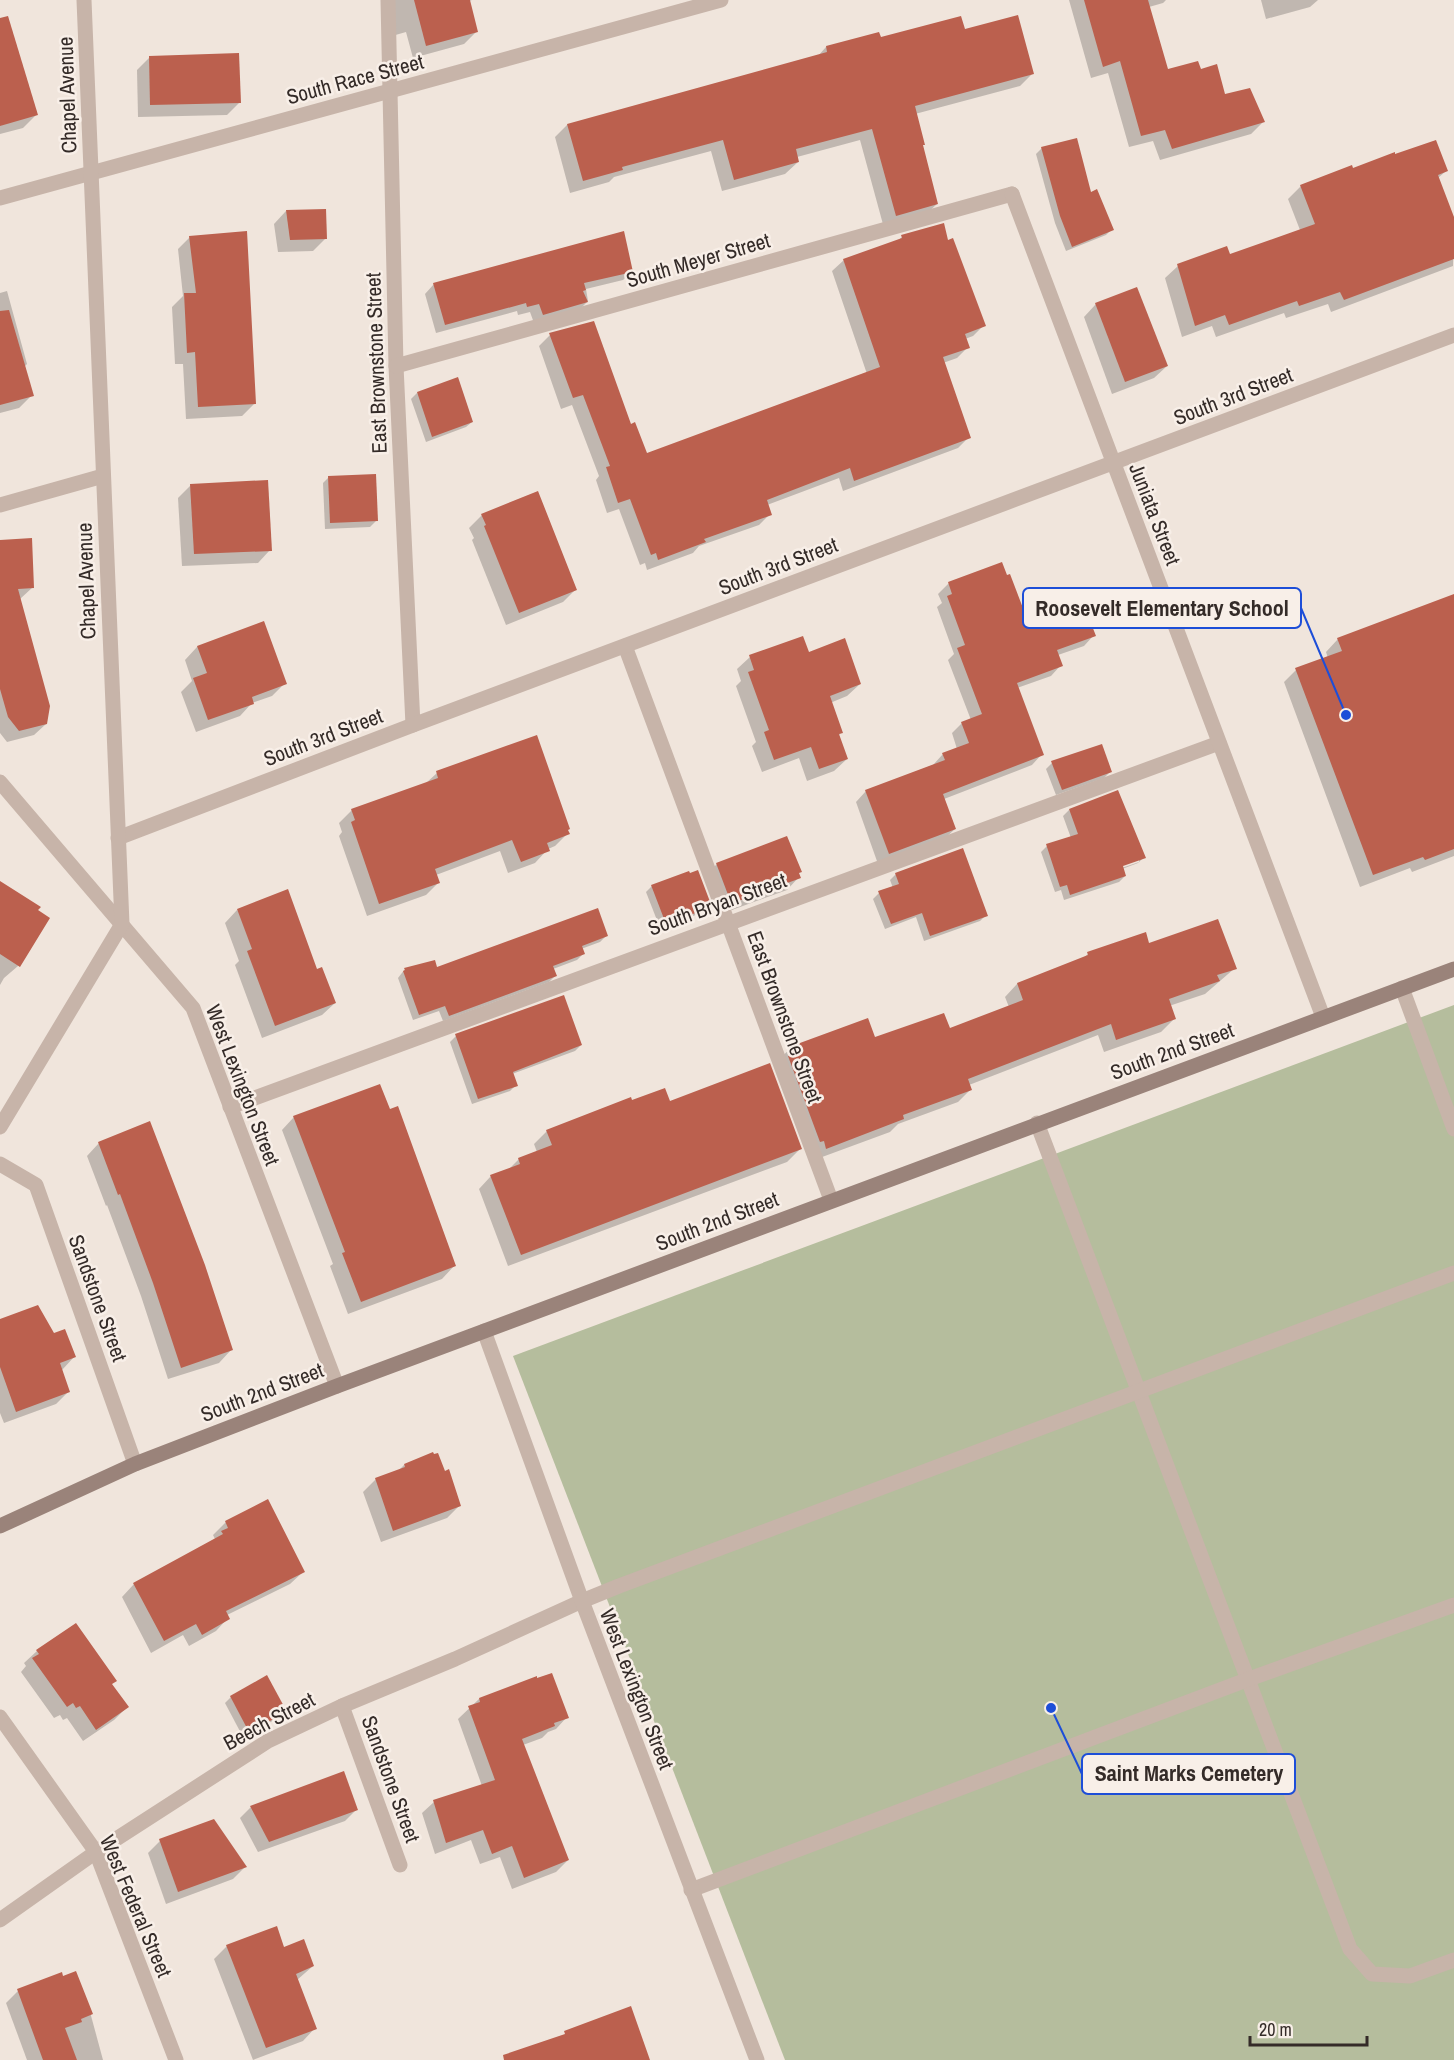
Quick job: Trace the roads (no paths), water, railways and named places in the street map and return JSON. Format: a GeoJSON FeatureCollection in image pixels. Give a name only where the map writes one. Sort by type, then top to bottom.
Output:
{"type":"FeatureCollection","features":[{"type":"Feature","properties":{"kind":"street","name":"Chapel Avenue"},"geometry":{"type":"LineString","coordinates":[[84,0],[122,924]]}},
{"type":"Feature","properties":{"kind":"street","name":"East Brownstone Street"},"geometry":{"type":"LineString","coordinates":[[387,0],[396,366],[413,725]]}},
{"type":"Feature","properties":{"kind":"street","name":"South Race Street"},"geometry":{"type":"LineString","coordinates":[[0,198],[721,0]]}},
{"type":"Feature","properties":{"kind":"street","name":"South Meyer Street"},"geometry":{"type":"LineString","coordinates":[[396,366],[1012,194]]}},
{"type":"Feature","properties":{"kind":"street","name":"Juniata Street"},"geometry":{"type":"LineString","coordinates":[[1012,194],[1323,1017]]}},
{"type":"Feature","properties":{"kind":"street","name":"South 3rd Street"},"geometry":{"type":"LineString","coordinates":[[118,838],[413,725],[1454,335]]}},
{"type":"Feature","properties":{"kind":"street"},"geometry":{"type":"LineString","coordinates":[[0,505],[103,476]]}},
{"type":"Feature","properties":{"kind":"street","name":"East Brownstone Street"},"geometry":{"type":"LineString","coordinates":[[625,646],[831,1200]]}},
{"type":"Feature","properties":{"kind":"street","name":"South Bryan Street"},"geometry":{"type":"LineString","coordinates":[[230,1107],[1219,743]]}},
{"type":"Feature","properties":{"kind":"street","name":"West Lexington Street"},"geometry":{"type":"LineString","coordinates":[[0,782],[193,1008],[337,1386]]}},
{"type":"Feature","properties":{"kind":"street"},"geometry":{"type":"LineString","coordinates":[[0,1126],[122,924]]}},
{"type":"Feature","properties":{"kind":"street","name":"South 2nd Street"},"geometry":{"type":"LineString","coordinates":[[0,1526],[135,1464],[337,1386],[1454,969]]}},
{"type":"Feature","properties":{"kind":"street"},"geometry":{"type":"LineString","coordinates":[[1402,988],[1454,1129]]}},
{"type":"Feature","properties":{"kind":"street"},"geometry":{"type":"LineString","coordinates":[[1037,1123],[1350,1949],[1372,1974],[1410,1976],[1454,1959]]}},
{"type":"Feature","properties":{"kind":"street","name":"Sandstone Street"},"geometry":{"type":"LineString","coordinates":[[0,1164],[36,1185],[135,1464]]}},
{"type":"Feature","properties":{"kind":"street","name":"Beech Street"},"geometry":{"type":"LineString","coordinates":[[0,1920],[96,1852],[268,1742],[342,1706],[455,1659],[582,1601],[1454,1273]]}},
{"type":"Feature","properties":{"kind":"street","name":"West Lexington Street"},"geometry":{"type":"LineString","coordinates":[[484,1331],[582,1601],[757,2060]]}},
{"type":"Feature","properties":{"kind":"street"},"geometry":{"type":"LineString","coordinates":[[691,1890],[1249,1679],[1454,1605]]}},
{"type":"Feature","properties":{"kind":"street","name":"Sandstone Street"},"geometry":{"type":"LineString","coordinates":[[342,1706],[400,1865]]}},
{"type":"Feature","properties":{"kind":"street","name":"West Federal Street"},"geometry":{"type":"LineString","coordinates":[[0,1717],[96,1852],[176,2060]]}},
{"type":"Feature","properties":{"kind":"place","name":"Roosevelt Elementary School"},"geometry":{"type":"Point","coordinates":[1346,715]}},
{"type":"Feature","properties":{"kind":"place","name":"Saint Marks Cemetery"},"geometry":{"type":"Point","coordinates":[1051,1708]}}]}
